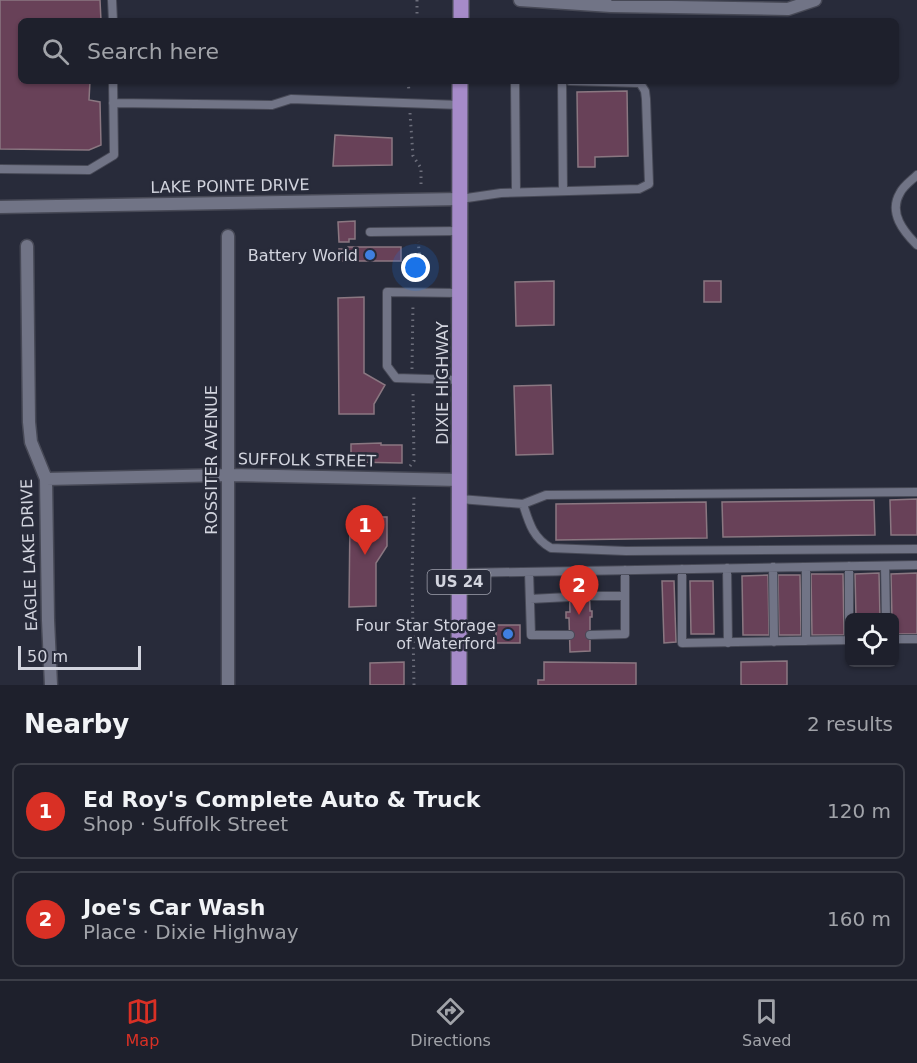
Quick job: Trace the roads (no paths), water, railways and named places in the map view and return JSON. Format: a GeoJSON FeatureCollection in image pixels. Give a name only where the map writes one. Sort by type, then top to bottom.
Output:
{"type":"FeatureCollection","features":[{"type":"Feature","properties":{"kind":"main road"},"geometry":{"type":"LineString","coordinates":[[461,0],[461,18]]}},
{"type":"Feature","properties":{"kind":"main road","name":"DIXIE HIGHWAY"},"geometry":{"type":"LineString","coordinates":[[459,685],[460,84]]}},
{"type":"Feature","properties":{"kind":"street"},"geometry":{"type":"LineString","coordinates":[[520,0],[611,6],[788,9],[815,0]]}},
{"type":"Feature","properties":{"kind":"street","name":"LAKE POINTE DRIVE"},"geometry":{"type":"LineString","coordinates":[[0,207],[460,199]]}},
{"type":"Feature","properties":{"kind":"street","name":"ROSSITER AVENUE"},"geometry":{"type":"LineString","coordinates":[[228,236],[228,685]]}},
{"type":"Feature","properties":{"kind":"street","name":"EAGLE LAKE DRIVE"},"geometry":{"type":"LineString","coordinates":[[27,246],[29,422],[31,442],[46,479],[51,685]]}},
{"type":"Feature","properties":{"kind":"street","name":"SUFFOLK STREET"},"geometry":{"type":"LineString","coordinates":[[46,479],[227,475],[460,480]]}},
{"type":"Feature","properties":{"kind":"lane"},"geometry":{"type":"LineString","coordinates":[[112,0],[113,18]]}},
{"type":"Feature","properties":{"kind":"lane"},"geometry":{"type":"LineString","coordinates":[[0,169],[89,170],[114,155],[113,84]]}},
{"type":"Feature","properties":{"kind":"lane"},"geometry":{"type":"LineString","coordinates":[[515,84],[516,192]]}},
{"type":"Feature","properties":{"kind":"lane"},"geometry":{"type":"LineString","coordinates":[[562,84],[563,191]]}},
{"type":"Feature","properties":{"kind":"lane"},"geometry":{"type":"LineString","coordinates":[[460,199],[516,192],[639,189],[649,184],[646,99],[641,84]]}},
{"type":"Feature","properties":{"kind":"lane"},"geometry":{"type":"LineString","coordinates":[[113,103],[272,105],[291,99],[460,105]]}},
{"type":"Feature","properties":{"kind":"lane"},"geometry":{"type":"LineString","coordinates":[[917,175],[899,193],[896,212],[901,229],[917,245]]}},
{"type":"Feature","properties":{"kind":"lane"},"geometry":{"type":"LineString","coordinates":[[370,232],[460,231]]}},
{"type":"Feature","properties":{"kind":"lane"},"geometry":{"type":"LineString","coordinates":[[460,293],[387,292],[387,366],[396,378],[460,380]]}},
{"type":"Feature","properties":{"kind":"lane"},"geometry":{"type":"LineString","coordinates":[[460,499],[523,504],[546,495],[917,492]]}},
{"type":"Feature","properties":{"kind":"lane"},"geometry":{"type":"LineString","coordinates":[[523,504],[530,527],[540,542],[550,548],[626,551],[917,549]]}},
{"type":"Feature","properties":{"kind":"lane"},"geometry":{"type":"LineString","coordinates":[[459,573],[917,565]]}},
{"type":"Feature","properties":{"kind":"lane"},"geometry":{"type":"LineString","coordinates":[[849,566],[849,613]]}},
{"type":"Feature","properties":{"kind":"lane"},"geometry":{"type":"LineString","coordinates":[[885,566],[886,613]]}},
{"type":"Feature","properties":{"kind":"lane"},"geometry":{"type":"LineString","coordinates":[[773,567],[774,642]]}},
{"type":"Feature","properties":{"kind":"lane"},"geometry":{"type":"LineString","coordinates":[[806,567],[806,641]]}},
{"type":"Feature","properties":{"kind":"lane"},"geometry":{"type":"LineString","coordinates":[[682,568],[682,643],[845,640]]}},
{"type":"Feature","properties":{"kind":"lane"},"geometry":{"type":"LineString","coordinates":[[727,568],[728,643]]}},
{"type":"Feature","properties":{"kind":"lane"},"geometry":{"type":"LineString","coordinates":[[590,634],[625,634],[625,570]]}},
{"type":"Feature","properties":{"kind":"lane"},"geometry":{"type":"LineString","coordinates":[[529,572],[531,635],[570,635]]}},
{"type":"Feature","properties":{"kind":"lane"},"geometry":{"type":"LineString","coordinates":[[589,596],[625,596]]}},
{"type":"Feature","properties":{"kind":"lane"},"geometry":{"type":"LineString","coordinates":[[530,599],[569,597]]}},
{"type":"Feature","properties":{"kind":"lane"},"geometry":{"type":"LineString","coordinates":[[899,639],[917,639]]}},
{"type":"Feature","properties":{"kind":"place","name":"Battery World"},"geometry":{"type":"Point","coordinates":[370,255]}},
{"type":"Feature","properties":{"kind":"place","name":"Ed Roy's Complete Auto & Truck"},"geometry":{"type":"Point","coordinates":[365,555]}},
{"type":"Feature","properties":{"kind":"place","name":"Joe's Car Wash"},"geometry":{"type":"Point","coordinates":[579,615]}},
{"type":"Feature","properties":{"kind":"place","name":"Four Star Storage of Waterford"},"geometry":{"type":"Point","coordinates":[508,634]}}]}
